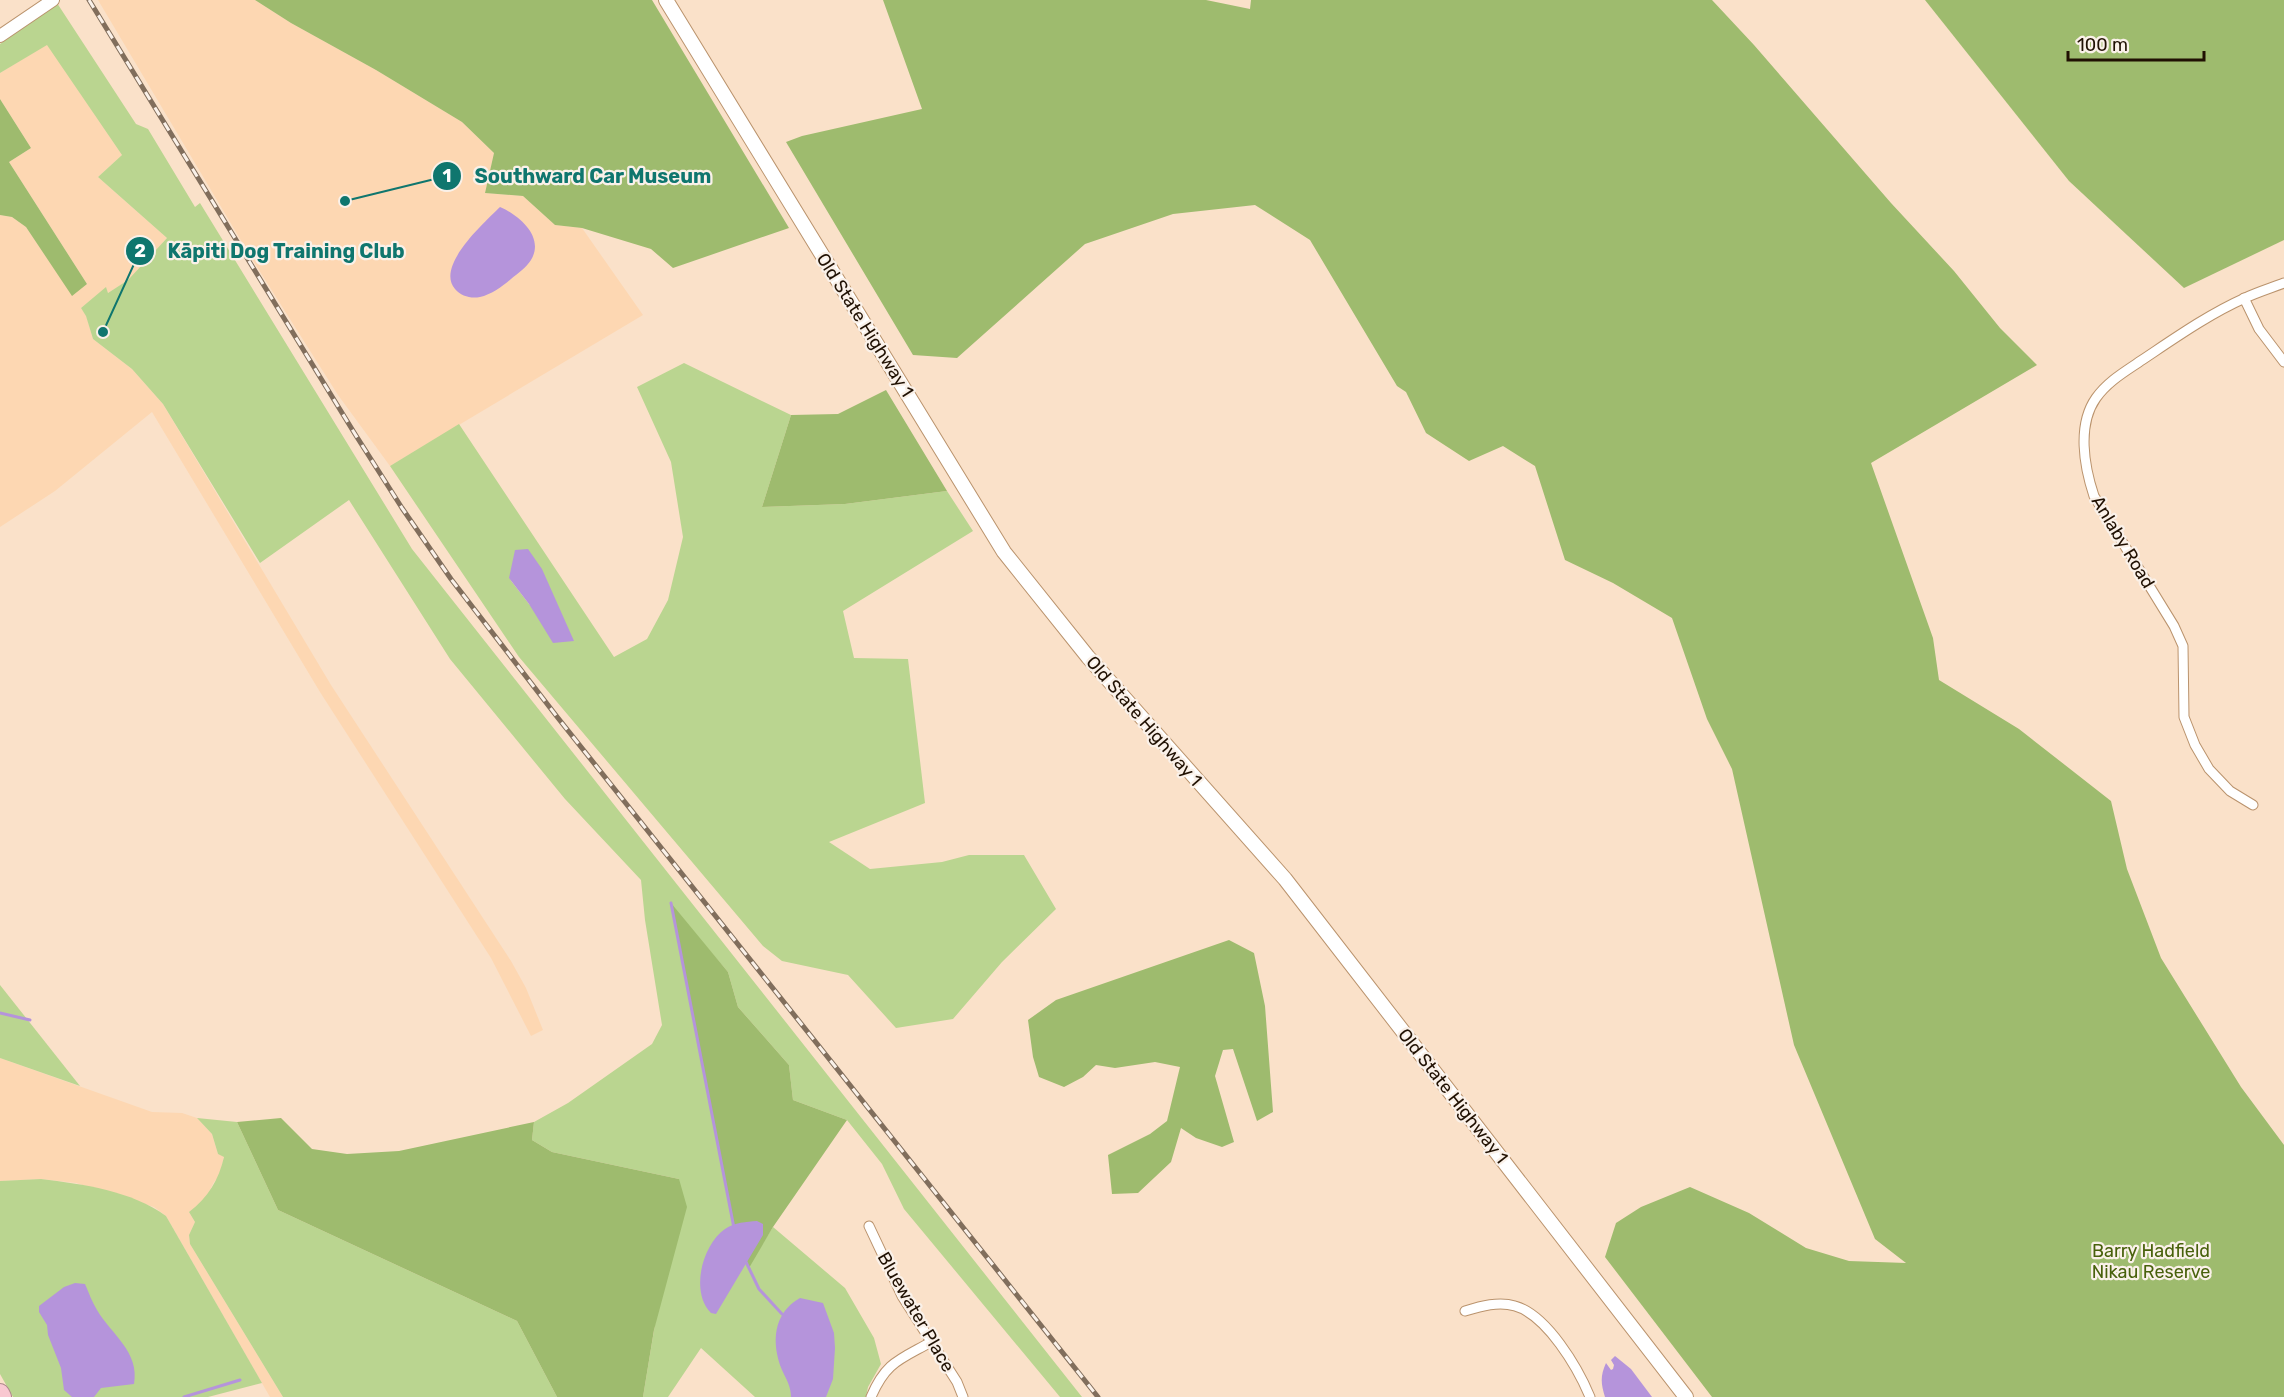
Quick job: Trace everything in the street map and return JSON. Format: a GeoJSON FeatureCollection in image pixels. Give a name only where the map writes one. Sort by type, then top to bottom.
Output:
{"type":"FeatureCollection","features":[{"type":"Feature","properties":{"kind":"highway"},"geometry":{"type":"LineString","coordinates":[[0,1393],[2,1397]]}},
{"type":"Feature","properties":{"kind":"main road","name":"Old State Highway 1"},"geometry":{"type":"LineString","coordinates":[[666,0],[1004,552],[1088,657],[1285,879],[1686,1397]]}},
{"type":"Feature","properties":{"kind":"street"},"geometry":{"type":"LineString","coordinates":[[0,36],[53,0]]}},
{"type":"Feature","properties":{"kind":"street","name":"Anlaby Road"},"geometry":{"type":"LineString","coordinates":[[2253,806],[2230,791],[2216,777],[2195,745],[2184,717],[2183,646],[2174,626],[2094,496],[2087,476],[2084,449],[2087,419],[2095,399],[2112,380],[2175,338],[2244,298],[2284,283]]}},
{"type":"Feature","properties":{"kind":"street"},"geometry":{"type":"LineString","coordinates":[[2244,298],[2259,329],[2284,362]]}},
{"type":"Feature","properties":{"kind":"street","name":"Bluewater Place"},"geometry":{"type":"LineString","coordinates":[[869,1226],[902,1296],[957,1382],[963,1397]]}},
{"type":"Feature","properties":{"kind":"street"},"geometry":{"type":"LineString","coordinates":[[1466,1311],[1499,1303],[1515,1305],[1533,1314],[1564,1352],[1590,1397]]}},
{"type":"Feature","properties":{"kind":"street"},"geometry":{"type":"LineString","coordinates":[[871,1397],[888,1367],[931,1342]]}},
{"type":"Feature","properties":{"kind":"shaded area"},"geometry":{"type":"Polygon","coordinates":[[[98,0],[255,0],[462,122],[494,153],[485,193],[523,196],[555,225],[582,228],[643,315],[390,466],[338,395],[252,259],[98,0]]]}},
{"type":"Feature","properties":{"kind":"shaded area"},"geometry":{"type":"Polygon","coordinates":[[[47,44],[122,155],[98,177],[167,238],[128,280],[108,293],[106,288],[81,308],[86,315],[93,339],[132,369],[163,404],[331,685],[511,961],[526,988],[543,1030],[531,1036],[491,958],[320,692],[152,412],[55,491],[0,527],[0,215],[12,217],[26,227],[72,295],[87,284],[9,162],[31,148],[0,99],[0,73],[47,44]]]}},
{"type":"Feature","properties":{"kind":"shaded area"},"geometry":{"type":"Polygon","coordinates":[[[500,207],[515,215],[528,228],[535,243],[531,260],[527,266],[493,292],[477,298],[463,295],[455,289],[451,279],[451,269],[456,257],[474,233],[500,207]]]}},
{"type":"Feature","properties":{"kind":"shaded area"},"geometry":{"type":"Polygon","coordinates":[[[528,549],[542,569],[574,641],[553,643],[529,604],[509,578],[515,550],[528,549]]]}},
{"type":"Feature","properties":{"kind":"shaded area"},"geometry":{"type":"Polygon","coordinates":[[[0,1058],[152,1112],[182,1113],[197,1118],[212,1134],[218,1154],[224,1156],[220,1176],[214,1182],[204,1202],[189,1212],[195,1222],[189,1235],[190,1244],[283,1397],[270,1397],[166,1216],[154,1207],[76,1183],[41,1179],[0,1181],[0,1058]]]}},
{"type":"Feature","properties":{"kind":"shaded area"},"geometry":{"type":"Polygon","coordinates":[[[757,1221],[763,1224],[763,1235],[716,1314],[711,1313],[701,1293],[700,1281],[710,1246],[725,1229],[741,1223],[757,1221]]]}},
{"type":"Feature","properties":{"kind":"shaded area"},"geometry":{"type":"Polygon","coordinates":[[[75,1283],[85,1284],[97,1310],[129,1353],[135,1373],[134,1384],[101,1388],[94,1397],[72,1397],[64,1390],[61,1368],[48,1335],[47,1325],[39,1312],[39,1306],[64,1287],[75,1283]]]}},
{"type":"Feature","properties":{"kind":"shaded area"},"geometry":{"type":"Polygon","coordinates":[[[800,1298],[823,1303],[834,1333],[833,1379],[826,1397],[791,1397],[776,1349],[780,1320],[791,1304],[800,1298]]]}},
{"type":"Feature","properties":{"kind":"shaded area"},"geometry":{"type":"Polygon","coordinates":[[[1615,1356],[1631,1369],[1652,1397],[1605,1397],[1602,1376],[1606,1363],[1611,1370],[1613,1369],[1614,1365],[1611,1360],[1615,1356]]]}},
{"type":"Feature","properties":{"kind":"green space"},"geometry":{"type":"Polygon","coordinates":[[[255,0],[652,0],[789,228],[673,268],[651,249],[582,228],[555,225],[523,196],[485,193],[494,153],[462,122],[255,0]]]}},
{"type":"Feature","properties":{"kind":"green space","name":"Barry Hadfield Nikau Reserve"},"geometry":{"type":"Polygon","coordinates":[[[883,0],[1206,0],[1250,9],[1251,0],[1712,0],[1954,271],[2000,328],[2037,365],[1871,463],[1933,638],[1939,680],[2019,729],[2111,801],[2127,869],[2161,958],[2241,1087],[2284,1145],[2284,1397],[1712,1397],[1605,1257],[1616,1223],[1641,1207],[1690,1187],[1749,1213],[1806,1248],[1849,1261],[1906,1263],[1875,1239],[1794,1045],[1732,769],[1707,719],[1672,618],[1613,583],[1565,560],[1535,466],[1503,446],[1469,461],[1426,433],[1406,392],[1397,386],[1310,240],[1255,205],[1173,214],[1085,244],[957,358],[913,355],[786,142],[802,136],[922,109],[883,0]]]}},
{"type":"Feature","properties":{"kind":"green space"},"geometry":{"type":"Polygon","coordinates":[[[1925,0],[2284,0],[2284,240],[2184,288],[2069,181],[1925,0]]]}},
{"type":"Feature","properties":{"kind":"green space"},"geometry":{"type":"Polygon","coordinates":[[[57,3],[136,124],[148,129],[195,207],[200,203],[412,549],[1082,1397],[1060,1397],[904,1209],[882,1164],[847,1120],[793,1100],[789,1065],[738,1007],[728,972],[671,905],[735,1232],[748,1267],[773,1227],[845,1288],[874,1338],[881,1364],[868,1387],[866,1397],[755,1397],[701,1348],[668,1397],[643,1397],[679,1179],[552,1152],[532,1140],[534,1122],[568,1103],[652,1044],[662,1025],[641,880],[565,799],[450,659],[349,500],[260,563],[163,404],[132,369],[93,339],[81,308],[106,287],[108,293],[128,280],[167,238],[98,177],[122,155],[47,45],[0,73],[0,44],[57,3]]]}},
{"type":"Feature","properties":{"kind":"green space"},"geometry":{"type":"Polygon","coordinates":[[[0,99],[31,148],[9,162],[87,284],[72,296],[26,227],[12,217],[0,215],[0,99]]]}},
{"type":"Feature","properties":{"kind":"green space"},"geometry":{"type":"Polygon","coordinates":[[[684,363],[791,415],[762,507],[845,504],[947,491],[973,531],[843,611],[854,658],[908,659],[925,803],[829,842],[870,869],[942,862],[969,855],[1024,855],[1056,909],[1002,962],[953,1019],[896,1028],[848,975],[782,961],[763,946],[519,657],[390,466],[459,424],[614,657],[647,639],[668,600],[683,537],[671,462],[637,387],[684,363]],[[509,578],[529,604],[574,641],[509,578]]]}},
{"type":"Feature","properties":{"kind":"green space"},"geometry":{"type":"Polygon","coordinates":[[[886,390],[947,491],[845,504],[762,507],[791,415],[838,414],[886,390]]]}},
{"type":"Feature","properties":{"kind":"green space"},"geometry":{"type":"Polygon","coordinates":[[[671,903],[728,972],[738,1007],[789,1065],[793,1100],[847,1120],[773,1227],[749,1268],[735,1232],[671,903]]]}},
{"type":"Feature","properties":{"kind":"green space"},"geometry":{"type":"Polygon","coordinates":[[[1229,940],[1254,953],[1265,1006],[1273,1112],[1257,1121],[1233,1049],[1223,1050],[1215,1076],[1234,1142],[1222,1147],[1196,1138],[1181,1128],[1171,1162],[1138,1193],[1112,1194],[1108,1155],[1150,1134],[1167,1121],[1180,1067],[1155,1062],[1115,1068],[1096,1065],[1083,1077],[1064,1087],[1039,1077],[1033,1057],[1028,1020],[1056,1000],[1229,940]]]}},
{"type":"Feature","properties":{"kind":"green space"},"geometry":{"type":"Polygon","coordinates":[[[0,985],[80,1086],[0,1058],[0,985]]]}},
{"type":"Feature","properties":{"kind":"green space"},"geometry":{"type":"Polygon","coordinates":[[[197,1118],[237,1122],[278,1210],[517,1321],[557,1397],[283,1397],[190,1244],[189,1235],[195,1222],[189,1212],[212,1188],[224,1157],[218,1154],[212,1134],[197,1118]]]}},
{"type":"Feature","properties":{"kind":"green space"},"geometry":{"type":"Polygon","coordinates":[[[281,1118],[312,1149],[347,1154],[399,1151],[534,1122],[532,1140],[552,1152],[679,1179],[687,1207],[654,1330],[643,1397],[557,1397],[517,1321],[278,1210],[237,1122],[281,1118]]]}},
{"type":"Feature","properties":{"kind":"green space"},"geometry":{"type":"Polygon","coordinates":[[[41,1179],[90,1186],[123,1195],[153,1207],[166,1216],[262,1383],[208,1397],[13,1397],[0,1374],[0,1181],[41,1179]]]}},
{"type":"Feature","properties":{"kind":"waterway"},"geometry":{"type":"LineString","coordinates":[[671,903],[734,1228]]}},
{"type":"Feature","properties":{"kind":"waterway"},"geometry":{"type":"LineString","coordinates":[[0,1013],[30,1020]]}},
{"type":"Feature","properties":{"kind":"waterway"},"geometry":{"type":"LineString","coordinates":[[746,1262],[759,1289],[782,1314]]}},
{"type":"Feature","properties":{"kind":"waterway"},"geometry":{"type":"LineString","coordinates":[[184,1397],[240,1380]]}},
{"type":"Feature","properties":{"kind":"railway"},"geometry":{"type":"LineString","coordinates":[[89,0],[355,434],[451,579],[558,718],[1098,1397]]}},
{"type":"Feature","properties":{"kind":"place","name":"Southward Car Museum"},"geometry":{"type":"Point","coordinates":[345,201]}},
{"type":"Feature","properties":{"kind":"place","name":"Kāpiti Dog Training Club"},"geometry":{"type":"Point","coordinates":[103,332]}}]}
